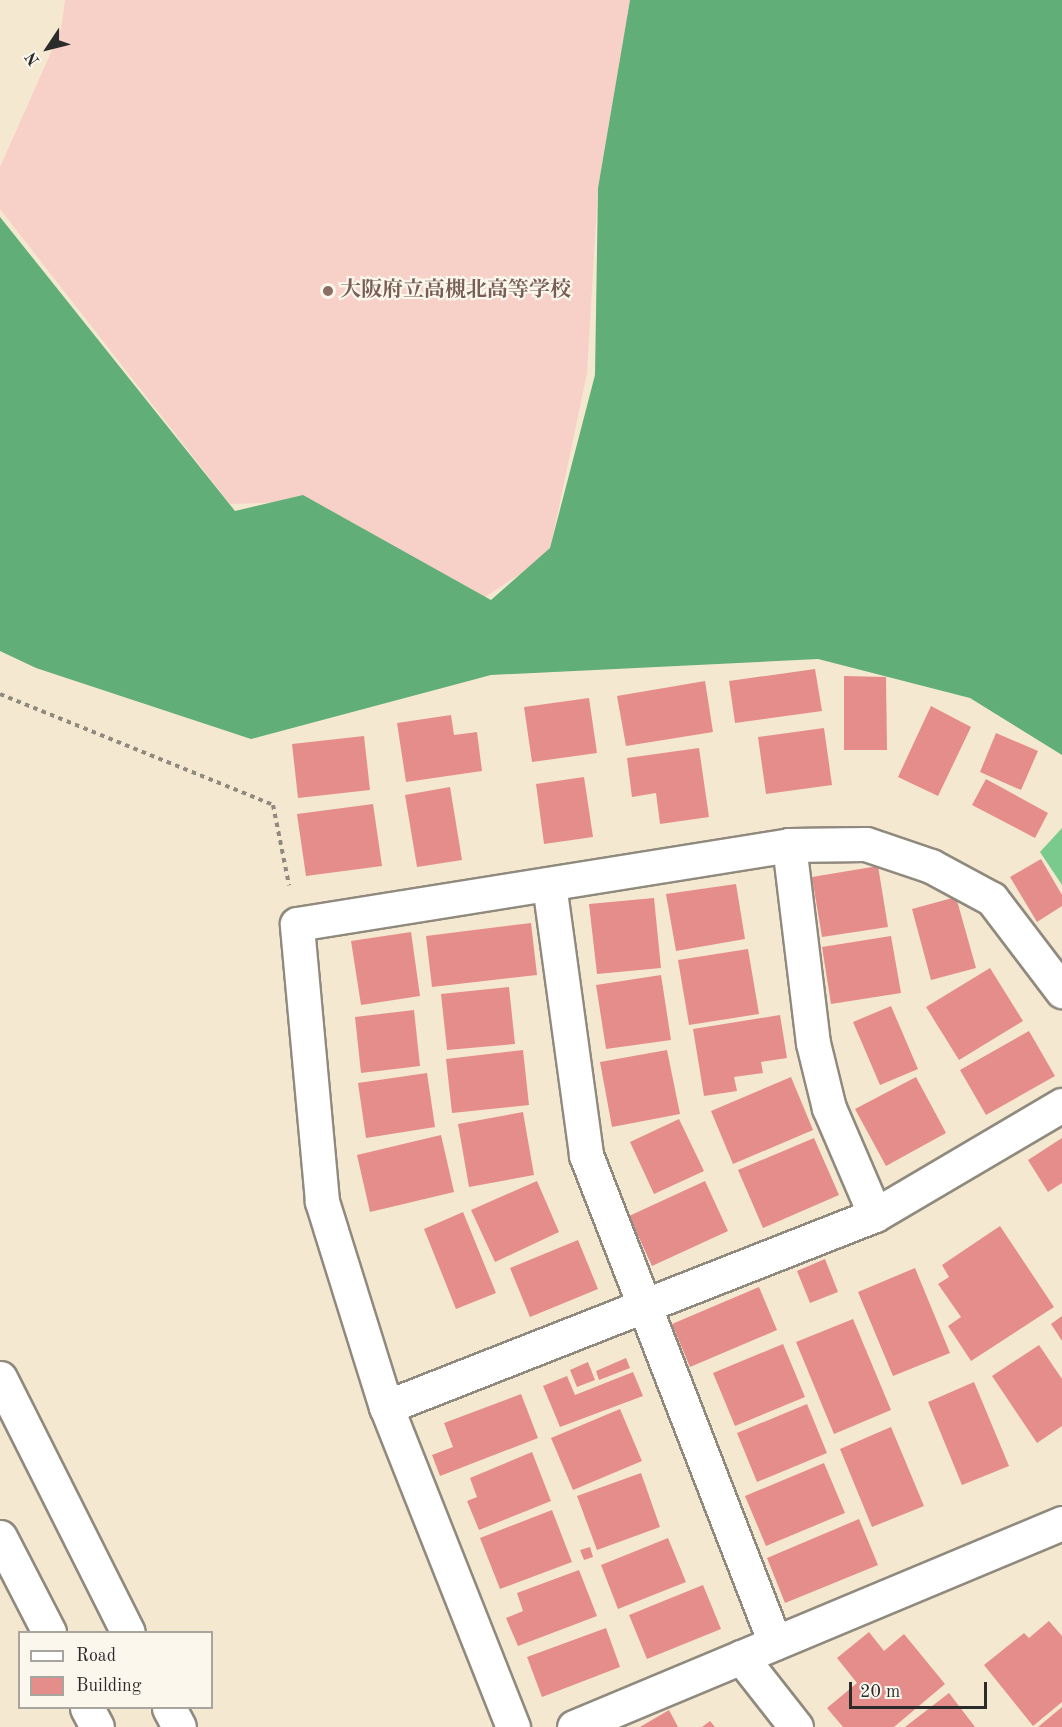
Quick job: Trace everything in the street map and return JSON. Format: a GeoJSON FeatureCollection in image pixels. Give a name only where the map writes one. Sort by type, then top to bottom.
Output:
{"type":"FeatureCollection","features":[{"type":"Feature","properties":{"kind":"main road"},"geometry":{"type":"LineString","coordinates":[[513,1727],[386,1407],[322,1201],[297,924],[789,845],[866,844],[931,866],[992,899],[1062,991]]}},
{"type":"Feature","properties":{"kind":"main road"},"geometry":{"type":"LineString","coordinates":[[789,845],[813,1043],[829,1108],[875,1215]]}},
{"type":"Feature","properties":{"kind":"main road"},"geometry":{"type":"LineString","coordinates":[[549,884],[586,1155],[775,1643]]}},
{"type":"Feature","properties":{"kind":"main road"},"geometry":{"type":"LineString","coordinates":[[386,1407],[875,1215],[1062,1105]]}},
{"type":"Feature","properties":{"kind":"main road"},"geometry":{"type":"LineString","coordinates":[[0,1378],[127,1631]]}},
{"type":"Feature","properties":{"kind":"main road"},"geometry":{"type":"LineString","coordinates":[[574,1727],[1062,1523]]}},
{"type":"Feature","properties":{"kind":"main road"},"geometry":{"type":"LineString","coordinates":[[0,1537],[48,1631]]}},
{"type":"Feature","properties":{"kind":"main road"},"geometry":{"type":"LineString","coordinates":[[741,1657],[796,1727]]}},
{"type":"Feature","properties":{"kind":"main road"},"geometry":{"type":"LineString","coordinates":[[88,1709],[98,1727]]}},
{"type":"Feature","properties":{"kind":"main road"},"geometry":{"type":"LineString","coordinates":[[170,1709],[179,1727]]}},
{"type":"Feature","properties":{"kind":"path"},"geometry":{"type":"LineString","coordinates":[[0,694],[273,805],[297,924]]}},
{"type":"Feature","properties":{"kind":"shaded area","name":"大阪府立高槻北高等学校"},"geometry":{"type":"Polygon","coordinates":[[[65,0],[630,0],[598,188],[587,373],[549,555],[482,599],[303,502],[230,504],[0,209],[0,167],[61,30],[65,0]]]}},
{"type":"Feature","properties":{"kind":"green space"},"geometry":{"type":"Polygon","coordinates":[[[630,0],[1062,0],[1062,755],[970,698],[818,659],[491,675],[251,739],[36,668],[0,651],[0,217],[235,511],[303,495],[491,600],[550,548],[595,375],[598,188],[630,0]]]}},
{"type":"Feature","properties":{"kind":"green space"},"geometry":{"type":"Polygon","coordinates":[[[1062,828],[1062,885],[1040,852],[1062,828]]]}},
{"type":"Feature","properties":{"kind":"building"},"geometry":{"type":"Polygon","coordinates":[[[815,669],[822,711],[735,723],[729,681],[815,669]]]}},
{"type":"Feature","properties":{"kind":"building"},"geometry":{"type":"Polygon","coordinates":[[[844,676],[886,677],[887,750],[844,750],[844,676]]]}},
{"type":"Feature","properties":{"kind":"building"},"geometry":{"type":"Polygon","coordinates":[[[705,681],[713,732],[626,746],[617,696],[705,681]]]}},
{"type":"Feature","properties":{"kind":"building"},"geometry":{"type":"Polygon","coordinates":[[[589,698],[597,753],[532,762],[524,707],[589,698]]]}},
{"type":"Feature","properties":{"kind":"building"},"geometry":{"type":"Polygon","coordinates":[[[931,706],[971,727],[938,796],[898,777],[931,706]]]}},
{"type":"Feature","properties":{"kind":"building"},"geometry":{"type":"Polygon","coordinates":[[[451,715],[454,735],[477,732],[482,771],[406,782],[397,723],[451,715]]]}},
{"type":"Feature","properties":{"kind":"building"},"geometry":{"type":"Polygon","coordinates":[[[824,728],[832,785],[766,794],[758,737],[824,728]]]}},
{"type":"Feature","properties":{"kind":"building"},"geometry":{"type":"Polygon","coordinates":[[[996,733],[1038,751],[1021,790],[980,772],[996,733]]]}},
{"type":"Feature","properties":{"kind":"building"},"geometry":{"type":"Polygon","coordinates":[[[364,736],[370,790],[298,798],[292,744],[364,736]]]}},
{"type":"Feature","properties":{"kind":"building"},"geometry":{"type":"Polygon","coordinates":[[[699,748],[709,817],[660,824],[656,793],[632,797],[627,758],[699,748]]]}},
{"type":"Feature","properties":{"kind":"building"},"geometry":{"type":"Polygon","coordinates":[[[584,777],[593,837],[544,844],[536,784],[584,777]]]}},
{"type":"Feature","properties":{"kind":"building"},"geometry":{"type":"Polygon","coordinates":[[[986,779],[1048,813],[1035,838],[972,805],[986,779]]]}},
{"type":"Feature","properties":{"kind":"building"},"geometry":{"type":"Polygon","coordinates":[[[450,787],[462,860],[417,867],[405,795],[450,787]]]}},
{"type":"Feature","properties":{"kind":"building"},"geometry":{"type":"Polygon","coordinates":[[[373,804],[382,866],[306,876],[297,814],[373,804]]]}},
{"type":"Feature","properties":{"kind":"building"},"geometry":{"type":"Polygon","coordinates":[[[1041,859],[1062,895],[1062,906],[1037,922],[1010,877],[1041,859]]]}},
{"type":"Feature","properties":{"kind":"building"},"geometry":{"type":"Polygon","coordinates":[[[878,866],[888,927],[822,937],[812,877],[878,866]]]}},
{"type":"Feature","properties":{"kind":"building"},"geometry":{"type":"Polygon","coordinates":[[[736,884],[745,939],[676,951],[666,894],[736,884]]]}},
{"type":"Feature","properties":{"kind":"building"},"geometry":{"type":"Polygon","coordinates":[[[956,897],[976,968],[931,980],[912,909],[956,897]]]}},
{"type":"Feature","properties":{"kind":"building"},"geometry":{"type":"Polygon","coordinates":[[[654,898],[661,968],[597,974],[589,904],[654,898]]]}},
{"type":"Feature","properties":{"kind":"building"},"geometry":{"type":"Polygon","coordinates":[[[531,923],[537,975],[432,987],[426,936],[531,923]]]}},
{"type":"Feature","properties":{"kind":"building"},"geometry":{"type":"Polygon","coordinates":[[[411,932],[420,996],[361,1005],[351,941],[411,932]]]}},
{"type":"Feature","properties":{"kind":"building"},"geometry":{"type":"Polygon","coordinates":[[[891,936],[901,993],[831,1004],[822,947],[891,936]]]}},
{"type":"Feature","properties":{"kind":"building"},"geometry":{"type":"Polygon","coordinates":[[[748,949],[759,1014],[689,1025],[678,960],[748,949]]]}},
{"type":"Feature","properties":{"kind":"building"},"geometry":{"type":"Polygon","coordinates":[[[990,968],[1023,1021],[959,1060],[926,1007],[990,968]]]}},
{"type":"Feature","properties":{"kind":"building"},"geometry":{"type":"Polygon","coordinates":[[[661,975],[671,1040],[606,1049],[596,985],[661,975]]]}},
{"type":"Feature","properties":{"kind":"building"},"geometry":{"type":"Polygon","coordinates":[[[509,987],[515,1044],[447,1050],[441,994],[509,987]]]}},
{"type":"Feature","properties":{"kind":"building"},"geometry":{"type":"Polygon","coordinates":[[[891,1006],[918,1069],[880,1085],[853,1022],[891,1006]]]}},
{"type":"Feature","properties":{"kind":"building"},"geometry":{"type":"Polygon","coordinates":[[[414,1010],[420,1066],[361,1073],[355,1017],[414,1010]]]}},
{"type":"Feature","properties":{"kind":"building"},"geometry":{"type":"Polygon","coordinates":[[[780,1015],[787,1058],[761,1062],[763,1073],[734,1077],[737,1091],[704,1096],[693,1029],[780,1015]]]}},
{"type":"Feature","properties":{"kind":"building"},"geometry":{"type":"Polygon","coordinates":[[[1029,1031],[1055,1076],[986,1115],[960,1070],[1029,1031]]]}},
{"type":"Feature","properties":{"kind":"building"},"geometry":{"type":"Polygon","coordinates":[[[523,1050],[529,1105],[452,1113],[446,1059],[523,1050]]]}},
{"type":"Feature","properties":{"kind":"building"},"geometry":{"type":"Polygon","coordinates":[[[667,1050],[680,1114],[612,1127],[600,1062],[667,1050]]]}},
{"type":"Feature","properties":{"kind":"building"},"geometry":{"type":"Polygon","coordinates":[[[427,1073],[435,1127],[366,1138],[358,1083],[427,1073]]]}},
{"type":"Feature","properties":{"kind":"building"},"geometry":{"type":"Polygon","coordinates":[[[791,1077],[813,1130],[733,1164],[711,1111],[791,1077]]]}},
{"type":"Feature","properties":{"kind":"building"},"geometry":{"type":"Polygon","coordinates":[[[916,1077],[946,1133],[886,1166],[855,1109],[916,1077]]]}},
{"type":"Feature","properties":{"kind":"building"},"geometry":{"type":"Polygon","coordinates":[[[523,1112],[534,1175],[469,1187],[458,1124],[523,1112]]]}},
{"type":"Feature","properties":{"kind":"building"},"geometry":{"type":"Polygon","coordinates":[[[679,1119],[704,1171],[654,1194],[630,1142],[679,1119]]]}},
{"type":"Feature","properties":{"kind":"building"},"geometry":{"type":"Polygon","coordinates":[[[441,1135],[454,1192],[370,1212],[357,1155],[441,1135]]]}},
{"type":"Feature","properties":{"kind":"building"},"geometry":{"type":"Polygon","coordinates":[[[814,1138],[839,1195],[763,1228],[738,1170],[814,1138]]]}},
{"type":"Feature","properties":{"kind":"building"},"geometry":{"type":"Polygon","coordinates":[[[1062,1138],[1062,1183],[1048,1192],[1028,1160],[1062,1138]]]}},
{"type":"Feature","properties":{"kind":"building"},"geometry":{"type":"Polygon","coordinates":[[[537,1181],[559,1232],[495,1262],[471,1210],[537,1181]]]}},
{"type":"Feature","properties":{"kind":"building"},"geometry":{"type":"Polygon","coordinates":[[[705,1181],[728,1231],[652,1266],[629,1216],[705,1181]]]}},
{"type":"Feature","properties":{"kind":"building"},"geometry":{"type":"Polygon","coordinates":[[[463,1212],[496,1293],[456,1309],[424,1229],[463,1212]]]}},
{"type":"Feature","properties":{"kind":"building"},"geometry":{"type":"Polygon","coordinates":[[[1000,1226],[1054,1307],[971,1361],[948,1326],[961,1317],[938,1284],[949,1277],[942,1265],[1000,1226]]]}},
{"type":"Feature","properties":{"kind":"building"},"geometry":{"type":"Polygon","coordinates":[[[578,1240],[598,1289],[530,1317],[510,1268],[578,1240]]]}},
{"type":"Feature","properties":{"kind":"building"},"geometry":{"type":"Polygon","coordinates":[[[825,1259],[838,1292],[810,1303],[797,1271],[825,1259]]]}},
{"type":"Feature","properties":{"kind":"building"},"geometry":{"type":"Polygon","coordinates":[[[915,1268],[950,1353],[893,1376],[858,1292],[915,1268]]]}},
{"type":"Feature","properties":{"kind":"building"},"geometry":{"type":"Polygon","coordinates":[[[759,1287],[777,1330],[690,1367],[672,1324],[759,1287]]]}},
{"type":"Feature","properties":{"kind":"building"},"geometry":{"type":"Polygon","coordinates":[[[1062,1316],[1062,1341],[1051,1324],[1062,1316]]]}},
{"type":"Feature","properties":{"kind":"building"},"geometry":{"type":"Polygon","coordinates":[[[853,1319],[891,1410],[834,1434],[796,1342],[853,1319]]]}},
{"type":"Feature","properties":{"kind":"building"},"geometry":{"type":"Polygon","coordinates":[[[783,1344],[805,1397],[735,1426],[713,1373],[783,1344]]]}},
{"type":"Feature","properties":{"kind":"building"},"geometry":{"type":"Polygon","coordinates":[[[1039,1345],[1062,1379],[1062,1426],[1037,1443],[992,1376],[1039,1345]]]}},
{"type":"Feature","properties":{"kind":"building"},"geometry":{"type":"Polygon","coordinates":[[[626,1358],[630,1368],[599,1380],[596,1371],[626,1358]]]}},
{"type":"Feature","properties":{"kind":"building"},"geometry":{"type":"Polygon","coordinates":[[[588,1362],[595,1380],[577,1387],[570,1370],[588,1362]]]}},
{"type":"Feature","properties":{"kind":"building"},"geometry":{"type":"Polygon","coordinates":[[[633,1372],[643,1396],[560,1427],[543,1386],[567,1376],[575,1395],[633,1372]]]}},
{"type":"Feature","properties":{"kind":"building"},"geometry":{"type":"Polygon","coordinates":[[[974,1382],[1009,1466],[962,1485],[928,1402],[974,1382]]]}},
{"type":"Feature","properties":{"kind":"building"},"geometry":{"type":"Polygon","coordinates":[[[521,1394],[538,1438],[440,1476],[432,1455],[453,1447],[444,1423],[521,1394]]]}},
{"type":"Feature","properties":{"kind":"building"},"geometry":{"type":"Polygon","coordinates":[[[807,1404],[827,1453],[757,1482],[737,1433],[807,1404]]]}},
{"type":"Feature","properties":{"kind":"building"},"geometry":{"type":"Polygon","coordinates":[[[620,1409],[642,1461],[573,1490],[551,1438],[620,1409]]]}},
{"type":"Feature","properties":{"kind":"building"},"geometry":{"type":"Polygon","coordinates":[[[891,1427],[924,1506],[872,1527],[840,1449],[891,1427]]]}},
{"type":"Feature","properties":{"kind":"building"},"geometry":{"type":"Polygon","coordinates":[[[532,1452],[551,1501],[479,1530],[467,1501],[477,1497],[470,1478],[532,1452]]]}},
{"type":"Feature","properties":{"kind":"building"},"geometry":{"type":"Polygon","coordinates":[[[824,1463],[845,1513],[766,1546],[745,1496],[824,1463]]]}},
{"type":"Feature","properties":{"kind":"building"},"geometry":{"type":"Polygon","coordinates":[[[641,1473],[660,1527],[597,1550],[577,1496],[641,1473]]]}},
{"type":"Feature","properties":{"kind":"building"},"geometry":{"type":"Polygon","coordinates":[[[552,1510],[572,1562],[500,1589],[480,1538],[552,1510]]]}},
{"type":"Feature","properties":{"kind":"building"},"geometry":{"type":"Polygon","coordinates":[[[859,1519],[878,1565],[785,1603],[767,1558],[859,1519]]]}},
{"type":"Feature","properties":{"kind":"building"},"geometry":{"type":"Polygon","coordinates":[[[668,1538],[686,1582],[618,1609],[601,1565],[668,1538]]]}},
{"type":"Feature","properties":{"kind":"building"},"geometry":{"type":"Polygon","coordinates":[[[590,1547],[593,1557],[584,1560],[580,1550],[590,1547]]]}},
{"type":"Feature","properties":{"kind":"building"},"geometry":{"type":"Polygon","coordinates":[[[579,1570],[597,1616],[518,1646],[506,1618],[523,1611],[517,1593],[579,1570]]]}},
{"type":"Feature","properties":{"kind":"building"},"geometry":{"type":"Polygon","coordinates":[[[703,1585],[721,1629],[647,1659],[629,1615],[703,1585]]]}},
{"type":"Feature","properties":{"kind":"building"},"geometry":{"type":"Polygon","coordinates":[[[1049,1621],[1062,1636],[1062,1702],[1033,1726],[984,1665],[1024,1633],[1029,1638],[1049,1621]]]}},
{"type":"Feature","properties":{"kind":"building"},"geometry":{"type":"Polygon","coordinates":[[[606,1628],[620,1667],[542,1697],[527,1657],[606,1628]]]}},
{"type":"Feature","properties":{"kind":"building"},"geometry":{"type":"Polygon","coordinates":[[[869,1632],[884,1651],[904,1634],[945,1684],[894,1727],[843,1727],[827,1708],[857,1683],[837,1658],[869,1632]]]}},
{"type":"Feature","properties":{"kind":"building"},"geometry":{"type":"Polygon","coordinates":[[[949,1693],[975,1727],[905,1727],[949,1693]]]}},
{"type":"Feature","properties":{"kind":"building"},"geometry":{"type":"Polygon","coordinates":[[[1062,1707],[1062,1727],[1038,1727],[1062,1707]]]}},
{"type":"Feature","properties":{"kind":"building"},"geometry":{"type":"Polygon","coordinates":[[[669,1710],[678,1727],[640,1727],[669,1710]]]}},
{"type":"Feature","properties":{"kind":"building"},"geometry":{"type":"Polygon","coordinates":[[[710,1721],[715,1727],[702,1727],[710,1721]]]}},
{"type":"Feature","properties":{"kind":"place","name":"大阪府立高槻北高等学校"},"geometry":{"type":"Point","coordinates":[328,291]}}]}
